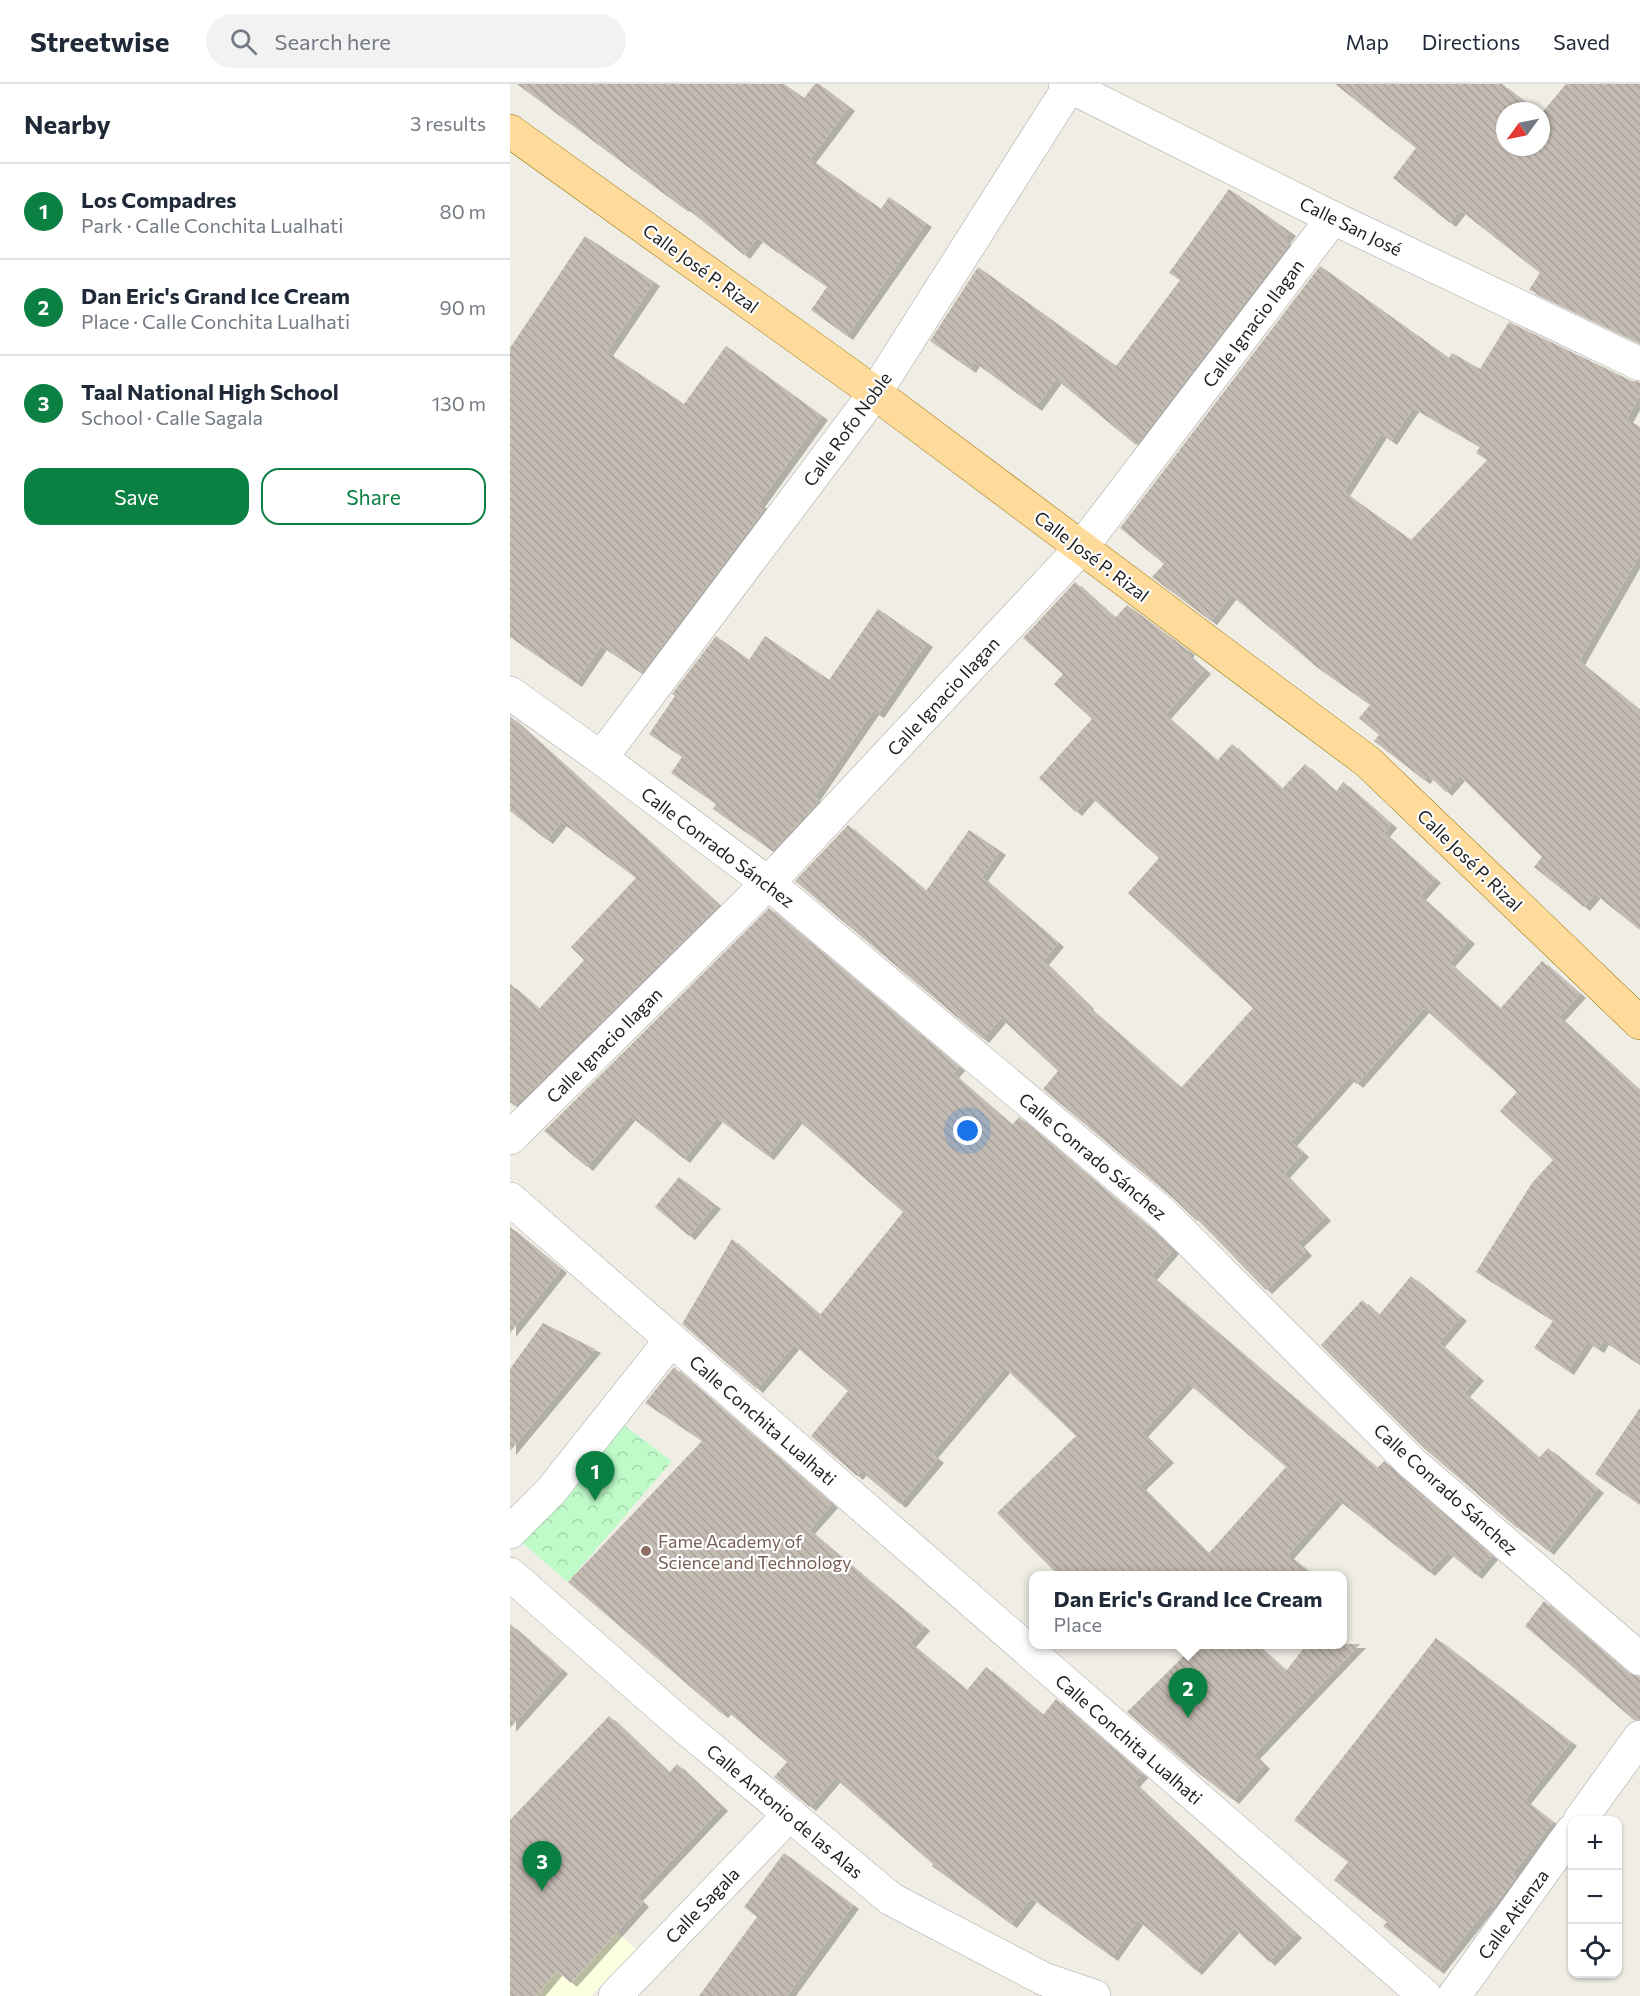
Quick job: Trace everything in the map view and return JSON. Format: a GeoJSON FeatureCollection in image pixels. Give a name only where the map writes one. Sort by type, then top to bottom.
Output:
{"type":"FeatureCollection","features":[{"type":"Feature","properties":{"kind":"main road","name":"Calle José P. Rizal"},"geometry":{"type":"LineString","coordinates":[[510,131],[876,393],[1368,762],[1640,1023]]}},
{"type":"Feature","properties":{"kind":"street","name":"Calle San José"},"geometry":{"type":"LineString","coordinates":[[1068,85],[1333,218],[1640,364]]}},
{"type":"Feature","properties":{"kind":"street","name":"Calle Rofo Noble"},"geometry":{"type":"LineString","coordinates":[[601,758],[876,393],[1068,85]]}},
{"type":"Feature","properties":{"kind":"street","name":"Calle Ignacio Ilagan"},"geometry":{"type":"LineString","coordinates":[[510,1138],[768,883],[1081,548],[1333,218]]}},
{"type":"Feature","properties":{"kind":"street","name":"Calle Conrado Sánchez"},"geometry":{"type":"LineString","coordinates":[[510,693],[768,883],[1162,1213],[1412,1463],[1640,1659]]}},
{"type":"Feature","properties":{"kind":"street","name":"Calle Conchita Lualhati"},"geometry":{"type":"LineString","coordinates":[[510,1199],[1425,1996]]}},
{"type":"Feature","properties":{"kind":"street"},"geometry":{"type":"LineString","coordinates":[[510,1532],[551,1491],[671,1340]]}},
{"type":"Feature","properties":{"kind":"street","name":"Calle Antonio de las Alas"},"geometry":{"type":"LineString","coordinates":[[510,1574],[674,1718],[891,1899],[1044,1978],[1094,1996]]}},
{"type":"Feature","properties":{"kind":"street"},"geometry":{"type":"LineString","coordinates":[[1584,1816],[1640,1737]]}},
{"type":"Feature","properties":{"kind":"street","name":"Calle Sagala"},"geometry":{"type":"LineString","coordinates":[[615,1996],[790,1814]]}},
{"type":"Feature","properties":{"kind":"street","name":"Calle Atienza"},"geometry":{"type":"LineString","coordinates":[[1454,1996],[1568,1837]]}},
{"type":"Feature","properties":{"kind":"shaded area"},"geometry":{"type":"Polygon","coordinates":[[[510,1834],[636,1949],[591,1996],[510,1996],[510,1834]]]}},
{"type":"Feature","properties":{"kind":"green space"},"geometry":{"type":"Polygon","coordinates":[[[618,1421],[672,1461],[568,1582],[520,1541],[618,1421]]]}},
{"type":"Feature","properties":{"kind":"building"},"geometry":{"type":"Polygon","coordinates":[[[517,84],[784,84],[804,98],[815,84],[819,84],[849,107],[810,159],[881,209],[889,197],[926,223],[847,336],[811,310],[827,287],[757,238],[744,255],[684,206],[683,208],[517,84]]]}},
{"type":"Feature","properties":{"kind":"building"},"geometry":{"type":"Polygon","coordinates":[[[1335,84],[1502,84],[1525,102],[1496,102],[1496,156],[1550,156],[1550,103],[1566,84],[1640,84],[1640,343],[1529,290],[1540,273],[1460,210],[1450,223],[1393,178],[1416,148],[1335,84]]]}},
{"type":"Feature","properties":{"kind":"building"},"geometry":{"type":"Polygon","coordinates":[[[1229,189],[1290,232],[1284,240],[1289,244],[1136,445],[1056,379],[1036,407],[974,362],[970,369],[930,341],[978,267],[1116,366],[1180,280],[1169,273],[1229,189]]]}},
{"type":"Feature","properties":{"kind":"building"},"geometry":{"type":"Polygon","coordinates":[[[585,236],[654,282],[607,352],[684,404],[726,346],[822,416],[759,503],[765,508],[641,673],[601,646],[576,683],[510,637],[510,348],[585,236]]]}},
{"type":"Feature","properties":{"kind":"building"},"geometry":{"type":"Polygon","coordinates":[[[1320,266],[1449,358],[1452,353],[1480,369],[1509,322],[1632,381],[1640,382],[1640,395],[1627,419],[1640,427],[1640,554],[1579,661],[1640,710],[1640,930],[1595,894],[1584,907],[1534,867],[1542,857],[1460,776],[1446,792],[1428,775],[1424,780],[1374,741],[1379,735],[1359,718],[1370,705],[1318,668],[1231,595],[1211,621],[1152,577],[1164,564],[1120,528],[1320,266]],[[1413,408],[1391,441],[1381,434],[1344,492],[1411,540],[1487,460],[1476,453],[1480,447],[1413,408]]]}},
{"type":"Feature","properties":{"kind":"building"},"geometry":{"type":"Polygon","coordinates":[[[1075,582],[1115,618],[1127,605],[1189,651],[1187,654],[1205,670],[1165,715],[1217,761],[1232,744],[1282,789],[1305,764],[1336,792],[1343,782],[1391,824],[1384,833],[1435,879],[1420,896],[1469,940],[1449,963],[1500,1009],[1542,961],[1580,994],[1559,1017],[1640,1091],[1640,1365],[1603,1341],[1598,1349],[1587,1342],[1568,1371],[1534,1348],[1553,1321],[1476,1272],[1532,1183],[1553,1160],[1500,1111],[1517,1092],[1424,1008],[1357,1084],[1349,1077],[1291,1142],[1303,1153],[1284,1174],[1325,1217],[1298,1243],[1306,1252],[1266,1290],[1198,1220],[1043,1089],[1058,1071],[1001,1018],[983,1039],[795,881],[848,825],[926,891],[969,830],[1000,851],[982,877],[1058,943],[1043,961],[1087,1006],[1181,1088],[1253,1008],[1128,893],[1159,858],[1090,796],[1076,812],[1039,778],[1092,719],[1054,684],[1063,674],[1023,638],[1075,582]]]}},
{"type":"Feature","properties":{"kind":"building"},"geometry":{"type":"Polygon","coordinates":[[[878,609],[927,643],[878,714],[873,711],[814,797],[819,801],[772,851],[713,809],[716,804],[671,773],[682,757],[649,734],[675,696],[672,694],[716,636],[749,660],[765,636],[829,680],[878,609]]]}},
{"type":"Feature","properties":{"kind":"building"},"geometry":{"type":"Polygon","coordinates":[[[510,716],[719,905],[515,1106],[510,1102],[510,984],[539,1009],[584,960],[571,947],[636,878],[561,822],[547,840],[510,811],[510,716]]]}},
{"type":"Feature","properties":{"kind":"building"},"geometry":{"type":"Polygon","coordinates":[[[769,908],[959,1067],[953,1074],[1012,1125],[1019,1117],[1173,1250],[1151,1276],[1377,1468],[1384,1461],[1492,1556],[1476,1575],[1448,1552],[1429,1572],[1337,1499],[1288,1555],[1309,1571],[1054,1571],[997,1513],[1076,1436],[1005,1368],[932,1454],[938,1459],[900,1504],[861,1471],[857,1476],[811,1436],[848,1391],[794,1345],[757,1389],[682,1324],[732,1239],[820,1315],[903,1212],[797,1119],[768,1156],[717,1118],[684,1159],[630,1116],[587,1167],[544,1131],[769,908]],[[1188,1383],[1142,1433],[1168,1459],[1140,1486],[1208,1554],[1286,1467],[1188,1383]]]}},
{"type":"Feature","properties":{"kind":"building"},"geometry":{"type":"Polygon","coordinates":[[[679,1177],[715,1205],[689,1236],[655,1207],[679,1177]]]}},
{"type":"Feature","properties":{"kind":"building"},"geometry":{"type":"Polygon","coordinates":[[[510,1227],[561,1269],[510,1333],[510,1227]]]}},
{"type":"Feature","properties":{"kind":"building"},"geometry":{"type":"Polygon","coordinates":[[[1411,1276],[1461,1317],[1439,1343],[1478,1377],[1464,1393],[1539,1458],[1548,1448],[1598,1489],[1548,1551],[1517,1528],[1425,1449],[1321,1345],[1362,1300],[1379,1315],[1411,1276]]]}},
{"type":"Feature","properties":{"kind":"building"},"geometry":{"type":"Polygon","coordinates":[[[543,1323],[595,1349],[510,1451],[510,1369],[543,1323]]]}},
{"type":"Feature","properties":{"kind":"building"},"geometry":{"type":"Polygon","coordinates":[[[674,1367],[832,1504],[809,1530],[924,1627],[910,1643],[967,1690],[986,1667],[1043,1715],[1056,1699],[1142,1774],[1134,1783],[1296,1934],[1269,1962],[1234,1928],[1196,1971],[1138,1920],[1112,1957],[1031,1898],[1011,1924],[932,1866],[933,1864],[835,1778],[810,1807],[774,1777],[787,1762],[726,1710],[722,1714],[568,1582],[702,1441],[645,1403],[674,1367]]]}},
{"type":"Feature","properties":{"kind":"building"},"geometry":{"type":"Polygon","coordinates":[[[1640,1408],[1640,1505],[1595,1474],[1640,1408]]]}},
{"type":"Feature","properties":{"kind":"building"},"geometry":{"type":"Polygon","coordinates":[[[1544,1601],[1628,1673],[1640,1677],[1640,1719],[1634,1720],[1525,1626],[1544,1601]]]}},
{"type":"Feature","properties":{"kind":"building"},"geometry":{"type":"Polygon","coordinates":[[[510,1624],[562,1670],[510,1728],[510,1624]]]}},
{"type":"Feature","properties":{"kind":"building"},"geometry":{"type":"Polygon","coordinates":[[[1436,1638],[1571,1742],[1525,1800],[1553,1822],[1512,1874],[1516,1877],[1493,1907],[1490,1904],[1438,1970],[1383,1926],[1387,1922],[1334,1880],[1348,1862],[1294,1820],[1436,1638]]]}},
{"type":"Feature","properties":{"kind":"building"},"geometry":{"type":"Polygon","coordinates":[[[1347,1644],[1360,1644],[1254,1755],[1264,1765],[1233,1800],[1127,1712],[1191,1649],[1262,1649],[1286,1671],[1303,1649],[1347,1649],[1347,1644]]]}},
{"type":"Feature","properties":{"kind":"building"},"geometry":{"type":"Polygon","coordinates":[[[609,1716],[669,1773],[677,1764],[722,1807],[637,1897],[643,1903],[571,1983],[557,1971],[536,1996],[510,1996],[510,1820],[609,1716]]]}},
{"type":"Feature","properties":{"kind":"building"},"geometry":{"type":"Polygon","coordinates":[[[784,1853],[853,1905],[787,1996],[699,1996],[757,1917],[744,1907],[784,1853]]]}},
{"type":"Feature","properties":{"kind":"place","name":"Los Compadres"},"geometry":{"type":"Point","coordinates":[595,1501]}},
{"type":"Feature","properties":{"kind":"place","name":"Fame Academy of Science and Technology"},"geometry":{"type":"Point","coordinates":[646,1551]}},
{"type":"Feature","properties":{"kind":"place","name":"Dan Eric's Grand Ice Cream"},"geometry":{"type":"Point","coordinates":[1188,1718]}},
{"type":"Feature","properties":{"kind":"place","name":"Taal National High School"},"geometry":{"type":"Point","coordinates":[542,1891]}}]}
